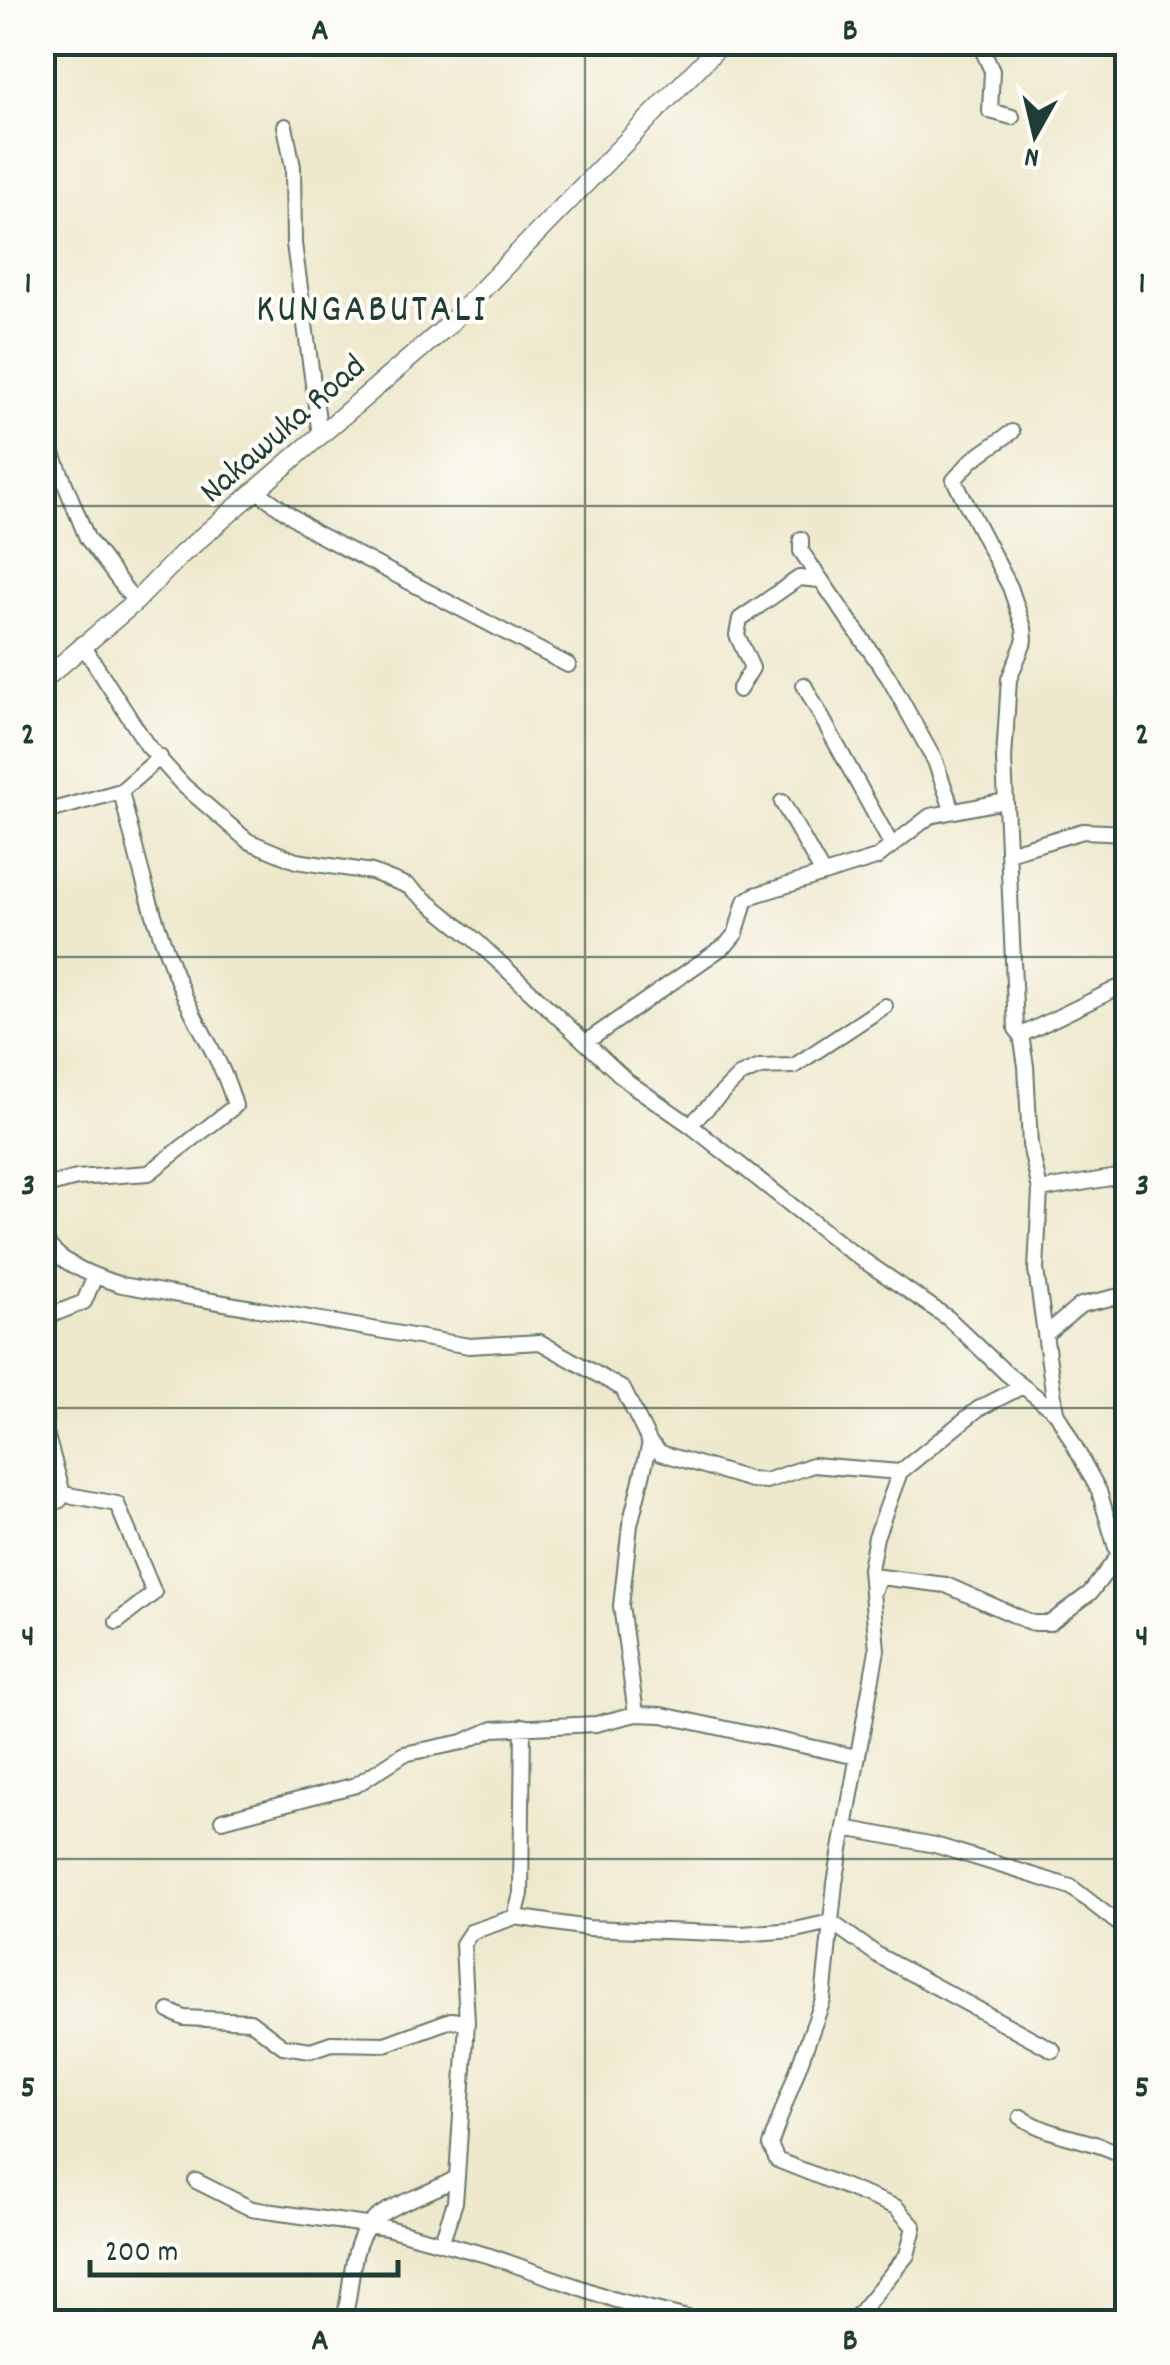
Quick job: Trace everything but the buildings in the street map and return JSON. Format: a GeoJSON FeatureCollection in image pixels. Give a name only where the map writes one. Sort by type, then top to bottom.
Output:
{"type":"FeatureCollection","features":[{"type":"Feature","properties":{"kind":"main road","name":"Nakawuka Road"},"geometry":{"type":"LineString","coordinates":[[42,681],[135,602],[182,554],[446,327],[723,42]]}},
{"type":"Feature","properties":{"kind":"street"},"geometry":{"type":"LineString","coordinates":[[980,42],[992,71],[990,110],[1012,116]]}},
{"type":"Feature","properties":{"kind":"street"},"geometry":{"type":"LineString","coordinates":[[285,126],[293,167],[294,244],[320,435]]}},
{"type":"Feature","properties":{"kind":"street"},"geometry":{"type":"LineString","coordinates":[[42,427],[87,538],[135,602]]}},
{"type":"Feature","properties":{"kind":"street"},"geometry":{"type":"LineString","coordinates":[[1012,432],[972,460],[954,480],[1010,586],[1024,628],[1025,640],[1009,679],[1005,801],[1010,958],[1030,1145],[1040,1190],[1036,1270],[1056,1412]]}},
{"type":"Feature","properties":{"kind":"street"},"geometry":{"type":"LineString","coordinates":[[256,491],[345,550],[568,664]]}},
{"type":"Feature","properties":{"kind":"street"},"geometry":{"type":"LineString","coordinates":[[801,539],[800,551],[890,678],[934,761],[952,809]]}},
{"type":"Feature","properties":{"kind":"street"},"geometry":{"type":"LineString","coordinates":[[739,690],[752,668],[737,635],[740,619],[799,578],[820,580]]}},
{"type":"Feature","properties":{"kind":"street"},"geometry":{"type":"LineString","coordinates":[[82,644],[182,785],[248,841],[296,861],[372,872],[408,886],[473,938],[628,1082],[690,1124],[844,1247],[948,1318],[1022,1387],[1056,1412],[1099,1492],[1116,1560],[1128,1588]]}},
{"type":"Feature","properties":{"kind":"street"},"geometry":{"type":"LineString","coordinates":[[804,685],[892,846]]}},
{"type":"Feature","properties":{"kind":"street"},"geometry":{"type":"LineString","coordinates":[[42,813],[121,791],[160,758]]}},
{"type":"Feature","properties":{"kind":"street"},"geometry":{"type":"LineString","coordinates":[[42,1188],[77,1178],[148,1174],[235,1106],[227,1075],[211,1054],[150,912],[121,791]]}},
{"type":"Feature","properties":{"kind":"street"},"geometry":{"type":"LineString","coordinates":[[586,1042],[727,944],[736,932],[744,902],[876,858],[930,816],[1005,801]]}},
{"type":"Feature","properties":{"kind":"street"},"geometry":{"type":"LineString","coordinates":[[782,802],[823,874]]}},
{"type":"Feature","properties":{"kind":"street"},"geometry":{"type":"LineString","coordinates":[[1008,854],[1083,831],[1128,833]]}},
{"type":"Feature","properties":{"kind":"street"},"geometry":{"type":"LineString","coordinates":[[1021,1035],[1128,983]]}},
{"type":"Feature","properties":{"kind":"street"},"geometry":{"type":"LineString","coordinates":[[690,1124],[739,1076],[760,1067],[794,1066],[885,1006]]}},
{"type":"Feature","properties":{"kind":"street"},"geometry":{"type":"LineString","coordinates":[[1040,1190],[1128,1175]]}},
{"type":"Feature","properties":{"kind":"street"},"geometry":{"type":"LineString","coordinates":[[42,1233],[50,1248],[95,1276],[218,1304],[469,1346],[540,1342],[623,1389],[650,1443],[661,1453],[758,1482],[813,1465],[900,1472]]}},
{"type":"Feature","properties":{"kind":"street"},"geometry":{"type":"LineString","coordinates":[[42,1508],[60,1500],[62,1494],[46,1433],[42,1346],[49,1316],[84,1302],[95,1276]]}},
{"type":"Feature","properties":{"kind":"street"},"geometry":{"type":"LineString","coordinates":[[1047,1334],[1081,1305],[1128,1294]]}},
{"type":"Feature","properties":{"kind":"street"},"geometry":{"type":"LineString","coordinates":[[1035,1396],[1054,1382]]}},
{"type":"Feature","properties":{"kind":"street"},"geometry":{"type":"LineString","coordinates":[[852,2322],[907,2255],[914,2227],[896,2207],[777,2160],[770,2145],[823,2000],[830,1922],[877,1650],[871,1552],[900,1472],[978,1410],[1022,1387]]}},
{"type":"Feature","properties":{"kind":"street"},"geometry":{"type":"LineString","coordinates":[[636,1714],[621,1606],[630,1526],[650,1443]]}},
{"type":"Feature","properties":{"kind":"street"},"geometry":{"type":"LineString","coordinates":[[62,1494],[117,1504],[154,1593],[118,1622]]}},
{"type":"Feature","properties":{"kind":"street"},"geometry":{"type":"LineString","coordinates":[[872,1593],[880,1577],[946,1585],[1032,1623],[1050,1623],[1090,1593],[1116,1560]]}},
{"type":"Feature","properties":{"kind":"street"},"geometry":{"type":"LineString","coordinates":[[222,1820],[356,1785],[421,1748],[523,1726],[596,1724],[636,1714],[710,1723],[857,1757]]}},
{"type":"Feature","properties":{"kind":"street"},"geometry":{"type":"LineString","coordinates":[[515,1917],[521,1894],[523,1726]]}},
{"type":"Feature","properties":{"kind":"street"},"geometry":{"type":"LineString","coordinates":[[845,1828],[935,1846],[1071,1886],[1128,1931]]}},
{"type":"Feature","properties":{"kind":"street"},"geometry":{"type":"LineString","coordinates":[[442,2243],[456,2202],[466,2022],[466,1937],[515,1917],[588,1928],[760,1934],[830,1922],[895,1965],[1053,2050]]}},
{"type":"Feature","properties":{"kind":"street"},"geometry":{"type":"LineString","coordinates":[[169,2011],[184,2018],[250,2022],[283,2046],[311,2050],[331,2043],[385,2044],[450,2020],[466,2022]]}},
{"type":"Feature","properties":{"kind":"street"},"geometry":{"type":"LineString","coordinates":[[1021,2117],[1066,2140],[1096,2144],[1128,2159]]}},
{"type":"Feature","properties":{"kind":"street"},"geometry":{"type":"LineString","coordinates":[[344,2322],[353,2266],[367,2225],[381,2214],[457,2177]]}},
{"type":"Feature","properties":{"kind":"street"},"geometry":{"type":"LineString","coordinates":[[196,2181],[252,2208],[367,2225],[442,2243],[614,2300],[704,2322]]}},
{"type":"Feature","properties":{"kind":"district","name":"KUNGABUTALI"},"geometry":{"type":"Point","coordinates":[372,306]}}]}
